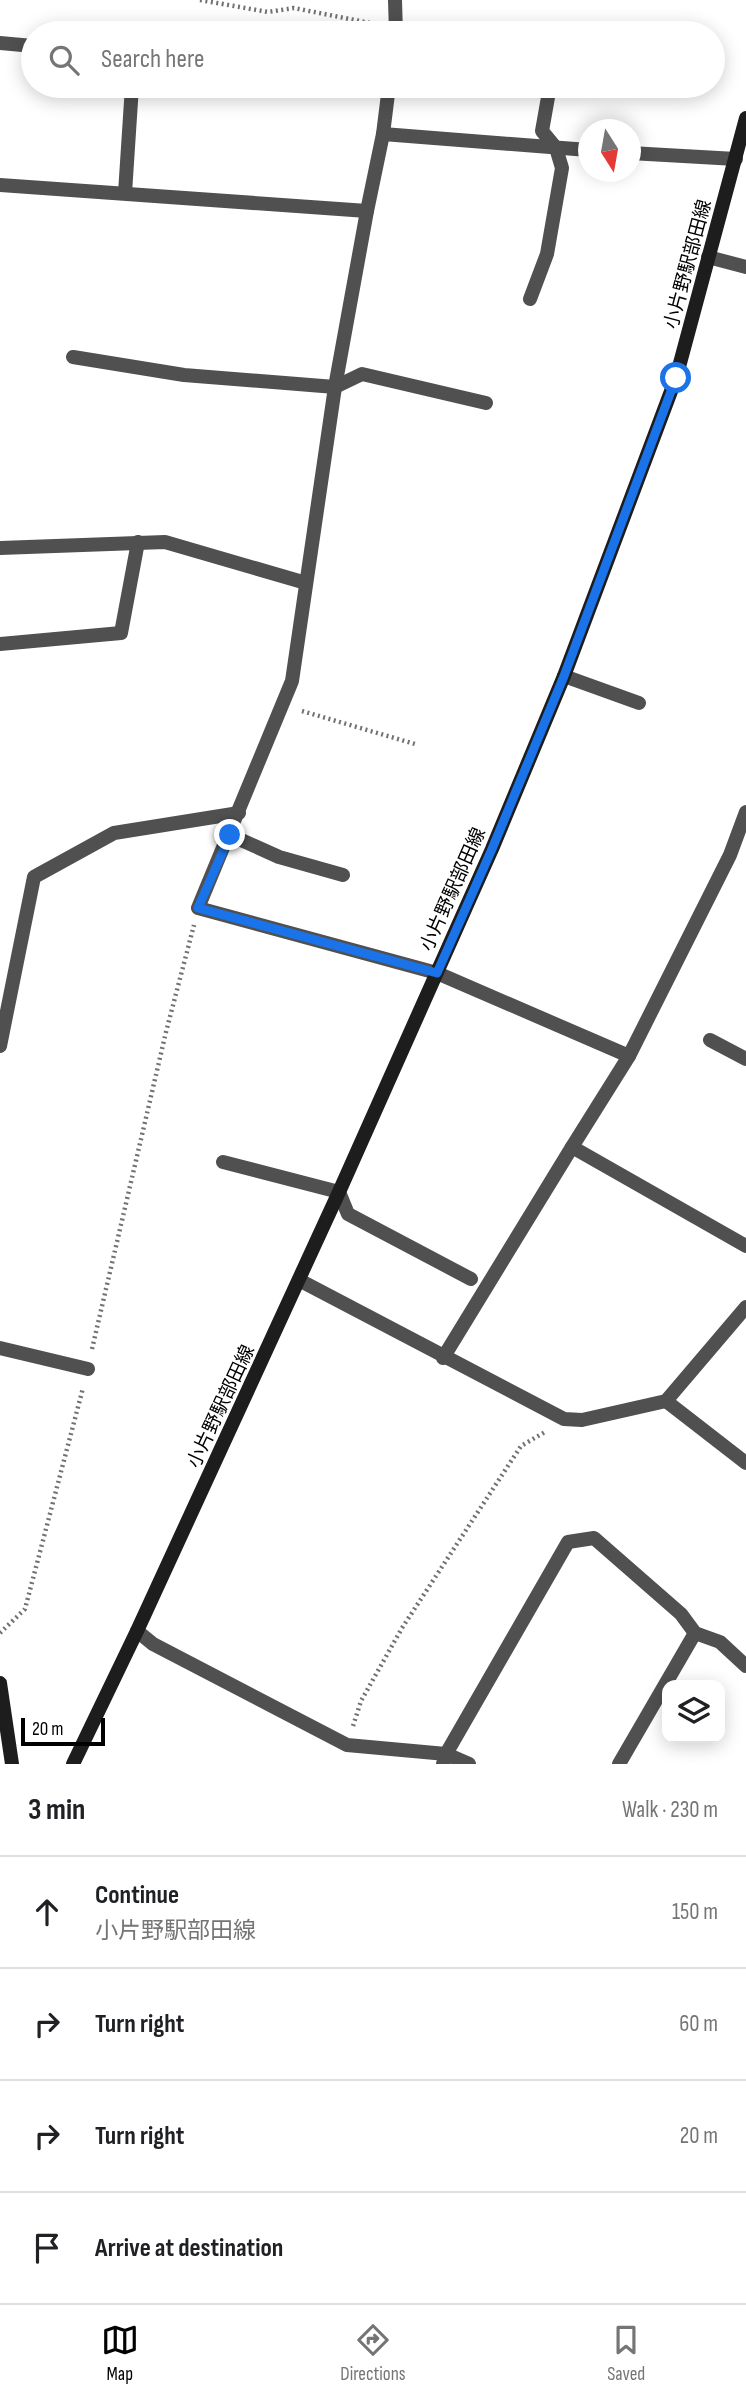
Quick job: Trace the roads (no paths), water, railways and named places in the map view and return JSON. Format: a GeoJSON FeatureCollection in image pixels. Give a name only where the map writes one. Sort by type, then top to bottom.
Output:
{"type":"FeatureCollection","features":[{"type":"Feature","properties":{"kind":"main road","name":"小片野駅部田線"},"geometry":{"type":"LineString","coordinates":[[72,1764],[137,1631],[339,1192],[492,849],[564,676],[676,378],[746,118]]}},
{"type":"Feature","properties":{"kind":"main road"},"geometry":{"type":"LineString","coordinates":[[0,1684],[12,1764]]}},
{"type":"Feature","properties":{"kind":"street"},"geometry":{"type":"LineString","coordinates":[[395,0],[396,21]]}},
{"type":"Feature","properties":{"kind":"street"},"geometry":{"type":"LineString","coordinates":[[0,43],[21,45]]}},
{"type":"Feature","properties":{"kind":"street"},"geometry":{"type":"LineString","coordinates":[[125,193],[131,98]]}},
{"type":"Feature","properties":{"kind":"street"},"geometry":{"type":"LineString","coordinates":[[388,98],[335,387],[292,681],[198,908],[437,973],[629,1056]]}},
{"type":"Feature","properties":{"kind":"street"},"geometry":{"type":"LineString","coordinates":[[530,299],[547,254],[562,168],[556,148],[542,131],[548,98]]}},
{"type":"Feature","properties":{"kind":"street"},"geometry":{"type":"LineString","coordinates":[[383,134],[578,149]]}},
{"type":"Feature","properties":{"kind":"street"},"geometry":{"type":"LineString","coordinates":[[641,153],[736,159]]}},
{"type":"Feature","properties":{"kind":"street"},"geometry":{"type":"LineString","coordinates":[[0,185],[367,211]]}},
{"type":"Feature","properties":{"kind":"street"},"geometry":{"type":"LineString","coordinates":[[708,257],[746,267]]}},
{"type":"Feature","properties":{"kind":"street"},"geometry":{"type":"LineString","coordinates":[[73,357],[184,376],[335,387],[362,373],[486,403]]}},
{"type":"Feature","properties":{"kind":"street"},"geometry":{"type":"LineString","coordinates":[[0,644],[121,633],[138,542]]}},
{"type":"Feature","properties":{"kind":"street"},"geometry":{"type":"LineString","coordinates":[[0,548],[165,542],[306,583]]}},
{"type":"Feature","properties":{"kind":"street"},"geometry":{"type":"LineString","coordinates":[[564,676],[639,703]]}},
{"type":"Feature","properties":{"kind":"street"},"geometry":{"type":"LineString","coordinates":[[443,1358],[629,1056],[730,855],[746,812]]}},
{"type":"Feature","properties":{"kind":"street"},"geometry":{"type":"LineString","coordinates":[[0,1045],[34,877],[114,833],[239,813]]}},
{"type":"Feature","properties":{"kind":"street"},"geometry":{"type":"LineString","coordinates":[[230,835],[279,857],[343,875]]}},
{"type":"Feature","properties":{"kind":"street"},"geometry":{"type":"LineString","coordinates":[[710,1040],[746,1059]]}},
{"type":"Feature","properties":{"kind":"street"},"geometry":{"type":"LineString","coordinates":[[572,1147],[746,1246]]}},
{"type":"Feature","properties":{"kind":"street"},"geometry":{"type":"LineString","coordinates":[[223,1162],[339,1192],[348,1214],[471,1279]]}},
{"type":"Feature","properties":{"kind":"street"},"geometry":{"type":"LineString","coordinates":[[299,1280],[443,1358],[564,1419],[582,1420],[666,1401],[746,1307]]}},
{"type":"Feature","properties":{"kind":"street"},"geometry":{"type":"LineString","coordinates":[[0,1348],[88,1369]]}},
{"type":"Feature","properties":{"kind":"street"},"geometry":{"type":"LineString","coordinates":[[666,1401],[746,1463]]}},
{"type":"Feature","properties":{"kind":"street"},"geometry":{"type":"LineString","coordinates":[[444,1759],[568,1542],[594,1538],[681,1614],[695,1633],[720,1642],[746,1666]]}},
{"type":"Feature","properties":{"kind":"street"},"geometry":{"type":"LineString","coordinates":[[137,1631],[153,1644],[347,1745],[469,1764]]}},
{"type":"Feature","properties":{"kind":"street"},"geometry":{"type":"LineString","coordinates":[[619,1764],[695,1633]]}}]}
